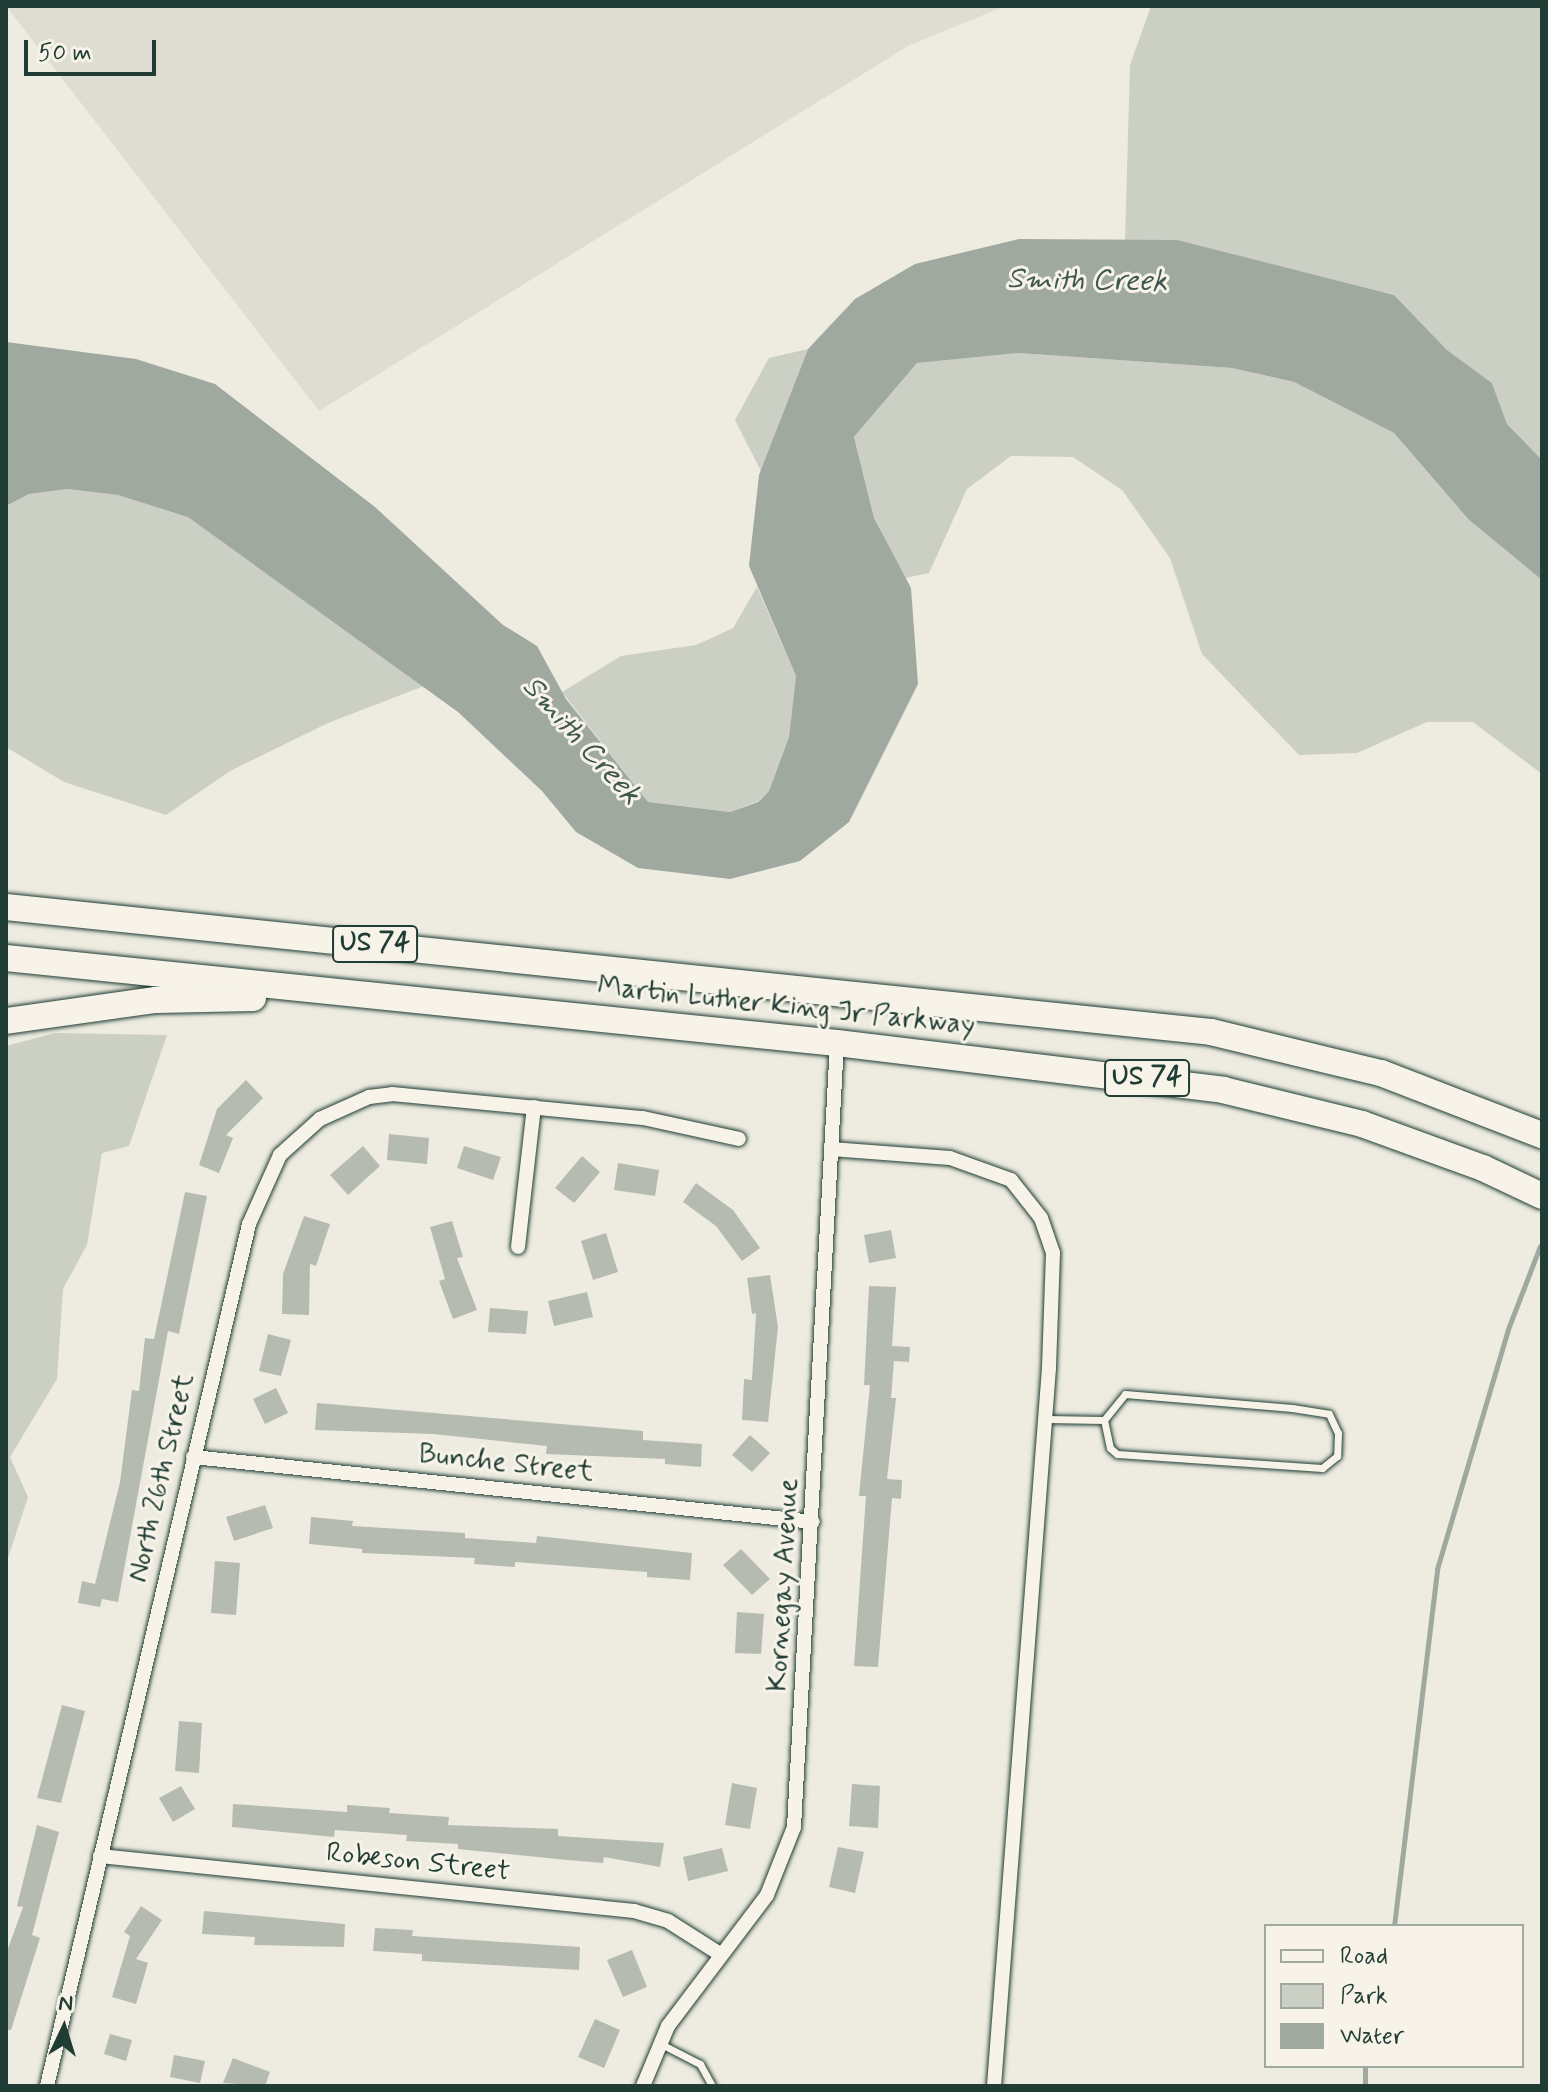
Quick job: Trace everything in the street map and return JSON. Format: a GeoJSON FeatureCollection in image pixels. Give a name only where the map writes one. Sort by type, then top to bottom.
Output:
{"type":"FeatureCollection","features":[{"type":"Feature","properties":{"kind":"highway","name":"Martin Luther King Jr Parkway"},"geometry":{"type":"LineString","coordinates":[[6,907],[1211,1032],[1381,1073],[1542,1135]]}},
{"type":"Feature","properties":{"kind":"highway","name":"Martin Luther King Jr Parkway"},"geometry":{"type":"LineString","coordinates":[[6,958],[837,1043],[1155,1079],[1295,1105],[1429,1146],[1542,1196]]}},
{"type":"Feature","properties":{"kind":"highway"},"geometry":{"type":"LineString","coordinates":[[6,1021],[156,1000],[355,995]]}},
{"type":"Feature","properties":{"kind":"street","name":"Kornegay Avenue"},"geometry":{"type":"LineString","coordinates":[[643,2086],[659,2043],[720,1954],[767,1895],[794,1827],[837,1043]]}},
{"type":"Feature","properties":{"kind":"street","name":"North 26th Street"},"geometry":{"type":"LineString","coordinates":[[47,2086],[193,1457],[256,1200],[266,1177],[296,1137],[343,1108],[392,1094],[534,1107]]}},
{"type":"Feature","properties":{"kind":"street"},"geometry":{"type":"LineString","coordinates":[[518,1247],[534,1107],[643,1118],[739,1139]]}},
{"type":"Feature","properties":{"kind":"street"},"geometry":{"type":"LineString","coordinates":[[831,1149],[950,1158],[1011,1180],[1041,1218],[1053,1253],[1045,1419],[994,2086]]}},
{"type":"Feature","properties":{"kind":"street","name":"Bunche Street"},"geometry":{"type":"LineString","coordinates":[[193,1457],[813,1522]]}},
{"type":"Feature","properties":{"kind":"street","name":"Robeson Street"},"geometry":{"type":"LineString","coordinates":[[100,1856],[634,1911],[668,1921],[720,1954]]}},
{"type":"Feature","properties":{"kind":"lane"},"geometry":{"type":"LineString","coordinates":[[1125,1394],[1292,1408],[1329,1414],[1338,1433],[1337,1456],[1322,1468],[1117,1454],[1110,1448],[1104,1420],[1125,1394]]}},
{"type":"Feature","properties":{"kind":"lane"},"geometry":{"type":"LineString","coordinates":[[1045,1419],[1104,1420]]}},
{"type":"Feature","properties":{"kind":"lane"},"geometry":{"type":"LineString","coordinates":[[659,2043],[700,2064],[712,2086]]}},
{"type":"Feature","properties":{"kind":"shaded area"},"geometry":{"type":"Polygon","coordinates":[[[6,6],[1005,6],[908,46],[319,411],[6,6]]]}},
{"type":"Feature","properties":{"kind":"green space"},"geometry":{"type":"Polygon","coordinates":[[[1151,6],[1542,6],[1542,460],[1507,424],[1492,383],[1447,350],[1394,295],[1177,241],[1125,240],[1130,65],[1151,6]]]}},
{"type":"Feature","properties":{"kind":"green space"},"geometry":{"type":"Polygon","coordinates":[[[808,349],[761,471],[735,420],[769,358],[808,349]]]}},
{"type":"Feature","properties":{"kind":"green space"},"geometry":{"type":"Polygon","coordinates":[[[1019,353],[1232,368],[1294,382],[1394,433],[1469,520],[1542,580],[1542,774],[1473,722],[1427,722],[1357,753],[1299,755],[1202,654],[1170,558],[1122,490],[1073,457],[1011,456],[967,489],[929,573],[905,578],[874,518],[854,437],[917,363],[1019,353]]]}},
{"type":"Feature","properties":{"kind":"green space"},"geometry":{"type":"Polygon","coordinates":[[[67,489],[118,495],[188,516],[424,686],[328,723],[230,771],[166,815],[64,782],[6,747],[6,506],[29,494],[67,489]]]}},
{"type":"Feature","properties":{"kind":"green space"},"geometry":{"type":"Polygon","coordinates":[[[757,587],[796,676],[789,737],[769,791],[758,801],[730,812],[648,802],[562,692],[621,656],[696,645],[733,628],[757,587]]]}},
{"type":"Feature","properties":{"kind":"green space"},"geometry":{"type":"Polygon","coordinates":[[[55,1033],[167,1035],[129,1146],[102,1153],[87,1245],[63,1289],[57,1379],[10,1457],[28,1497],[8,1558],[6,1581],[6,1046],[55,1033]]]}},
{"type":"Feature","properties":{"kind":"water","name":"Smith Creek"},"geometry":{"type":"Polygon","coordinates":[[[1019,239],[1177,240],[1394,295],[1447,350],[1492,383],[1507,424],[1542,460],[1542,580],[1469,520],[1394,433],[1294,382],[1232,368],[1019,353],[917,363],[854,437],[874,518],[911,588],[918,684],[849,822],[800,861],[730,879],[638,868],[576,832],[542,791],[458,712],[188,517],[118,495],[67,489],[29,494],[6,506],[6,342],[136,359],[215,384],[375,507],[503,625],[537,646],[566,699],[648,802],[730,812],[758,802],[769,791],[789,737],[796,676],[749,566],[759,475],[808,349],[855,299],[915,264],[1019,239]]]}},
{"type":"Feature","properties":{"kind":"building"},"geometry":{"type":"Polygon","coordinates":[[[246,1080],[263,1098],[226,1135],[233,1138],[219,1173],[199,1165],[217,1109],[246,1080]]]}},
{"type":"Feature","properties":{"kind":"building"},"geometry":{"type":"Polygon","coordinates":[[[389,1134],[429,1138],[427,1164],[387,1160],[389,1134]]]}},
{"type":"Feature","properties":{"kind":"building"},"geometry":{"type":"Polygon","coordinates":[[[363,1146],[380,1166],[348,1195],[330,1175],[363,1146]]]}},
{"type":"Feature","properties":{"kind":"building"},"geometry":{"type":"Polygon","coordinates":[[[464,1146],[501,1157],[493,1180],[457,1168],[464,1146]]]}},
{"type":"Feature","properties":{"kind":"building"},"geometry":{"type":"Polygon","coordinates":[[[582,1156],[600,1172],[574,1203],[555,1188],[582,1156]]]}},
{"type":"Feature","properties":{"kind":"building"},"geometry":{"type":"Polygon","coordinates":[[[618,1163],[659,1170],[655,1196],[614,1190],[618,1163]]]}},
{"type":"Feature","properties":{"kind":"building"},"geometry":{"type":"Polygon","coordinates":[[[696,1183],[733,1210],[760,1248],[742,1261],[716,1226],[683,1202],[696,1183]]]}},
{"type":"Feature","properties":{"kind":"building"},"geometry":{"type":"Polygon","coordinates":[[[185,1192],[207,1196],[179,1334],[168,1331],[118,1602],[102,1599],[100,1607],[78,1603],[82,1581],[95,1584],[120,1482],[132,1390],[139,1391],[145,1338],[154,1339],[185,1192]]]}},
{"type":"Feature","properties":{"kind":"building"},"geometry":{"type":"Polygon","coordinates":[[[304,1216],[330,1224],[316,1266],[310,1264],[309,1315],[282,1314],[283,1274],[304,1216]]]}},
{"type":"Feature","properties":{"kind":"building"},"geometry":{"type":"Polygon","coordinates":[[[452,1221],[463,1257],[457,1258],[477,1310],[453,1319],[439,1281],[445,1279],[430,1227],[452,1221]]]}},
{"type":"Feature","properties":{"kind":"building"},"geometry":{"type":"Polygon","coordinates":[[[891,1230],[896,1258],[869,1263],[864,1235],[891,1230]]]}},
{"type":"Feature","properties":{"kind":"building"},"geometry":{"type":"Polygon","coordinates":[[[606,1233],[618,1272],[593,1280],[581,1241],[606,1233]]]}},
{"type":"Feature","properties":{"kind":"building"},"geometry":{"type":"Polygon","coordinates":[[[770,1275],[778,1327],[768,1422],[742,1420],[744,1379],[752,1380],[756,1313],[752,1314],[747,1278],[770,1275]]]}},
{"type":"Feature","properties":{"kind":"building"},"geometry":{"type":"Polygon","coordinates":[[[869,1286],[896,1287],[892,1346],[910,1347],[909,1362],[894,1361],[891,1398],[896,1398],[887,1479],[902,1480],[901,1499],[892,1498],[878,1667],[854,1666],[866,1496],[859,1496],[870,1385],[864,1385],[869,1286]]]}},
{"type":"Feature","properties":{"kind":"building"},"geometry":{"type":"Polygon","coordinates":[[[587,1292],[593,1317],[554,1326],[548,1301],[587,1292]]]}},
{"type":"Feature","properties":{"kind":"building"},"geometry":{"type":"Polygon","coordinates":[[[490,1308],[528,1311],[526,1334],[488,1332],[490,1308]]]}},
{"type":"Feature","properties":{"kind":"building"},"geometry":{"type":"Polygon","coordinates":[[[268,1334],[291,1340],[281,1376],[259,1371],[268,1334]]]}},
{"type":"Feature","properties":{"kind":"building"},"geometry":{"type":"Polygon","coordinates":[[[276,1388],[288,1413],[265,1424],[253,1399],[276,1388]]]}},
{"type":"Feature","properties":{"kind":"building"},"geometry":{"type":"Polygon","coordinates":[[[317,1403],[643,1431],[643,1440],[702,1444],[701,1467],[665,1464],[665,1459],[546,1454],[547,1446],[433,1434],[315,1430],[317,1403]]]}},
{"type":"Feature","properties":{"kind":"building"},"geometry":{"type":"Polygon","coordinates":[[[750,1435],[770,1453],[752,1472],[732,1455],[750,1435]]]}},
{"type":"Feature","properties":{"kind":"building"},"geometry":{"type":"Polygon","coordinates":[[[265,1505],[273,1528],[234,1541],[226,1517],[265,1505]]]}},
{"type":"Feature","properties":{"kind":"building"},"geometry":{"type":"Polygon","coordinates":[[[311,1517],[353,1521],[352,1526],[465,1533],[465,1538],[536,1543],[537,1536],[692,1553],[690,1580],[647,1577],[647,1572],[515,1562],[515,1567],[474,1564],[475,1558],[362,1553],[362,1549],[309,1544],[311,1517]]]}},
{"type":"Feature","properties":{"kind":"building"},"geometry":{"type":"Polygon","coordinates":[[[741,1549],[770,1579],[752,1595],[723,1565],[741,1549]]]}},
{"type":"Feature","properties":{"kind":"building"},"geometry":{"type":"Polygon","coordinates":[[[215,1561],[240,1563],[236,1615],[211,1613],[215,1561]]]}},
{"type":"Feature","properties":{"kind":"building"},"geometry":{"type":"Polygon","coordinates":[[[737,1612],[764,1614],[761,1654],[735,1653],[737,1612]]]}},
{"type":"Feature","properties":{"kind":"building"},"geometry":{"type":"Polygon","coordinates":[[[62,1705],[85,1711],[61,1803],[37,1798],[62,1705]]]}},
{"type":"Feature","properties":{"kind":"building"},"geometry":{"type":"Polygon","coordinates":[[[179,1721],[202,1723],[199,1773],[175,1771],[179,1721]]]}},
{"type":"Feature","properties":{"kind":"building"},"geometry":{"type":"Polygon","coordinates":[[[732,1783],[757,1788],[750,1829],[725,1825],[732,1783]]]}},
{"type":"Feature","properties":{"kind":"building"},"geometry":{"type":"Polygon","coordinates":[[[852,1784],[880,1786],[878,1828],[849,1826],[852,1784]]]}},
{"type":"Feature","properties":{"kind":"building"},"geometry":{"type":"Polygon","coordinates":[[[181,1786],[195,1809],[173,1822],[159,1798],[181,1786]]]}},
{"type":"Feature","properties":{"kind":"building"},"geometry":{"type":"Polygon","coordinates":[[[233,1804],[347,1812],[347,1805],[390,1808],[389,1813],[449,1817],[448,1825],[558,1829],[558,1836],[664,1843],[660,1867],[604,1857],[603,1863],[567,1860],[458,1849],[458,1844],[406,1841],[407,1835],[335,1830],[334,1837],[232,1827],[233,1804]]]}},
{"type":"Feature","properties":{"kind":"building"},"geometry":{"type":"Polygon","coordinates":[[[37,1825],[59,1832],[32,1935],[40,1938],[11,2030],[6,2030],[6,1954],[23,1907],[17,1906],[37,1825]]]}},
{"type":"Feature","properties":{"kind":"building"},"geometry":{"type":"Polygon","coordinates":[[[838,1847],[864,1852],[855,1893],[829,1887],[838,1847]]]}},
{"type":"Feature","properties":{"kind":"building"},"geometry":{"type":"Polygon","coordinates":[[[722,1848],[728,1871],[688,1881],[683,1857],[722,1848]]]}},
{"type":"Feature","properties":{"kind":"building"},"geometry":{"type":"Polygon","coordinates":[[[141,1906],[162,1920],[136,1959],[148,1963],[136,2004],[112,1997],[130,1936],[124,1932],[141,1906]]]}},
{"type":"Feature","properties":{"kind":"building"},"geometry":{"type":"Polygon","coordinates":[[[204,1911],[345,1924],[344,1947],[254,1945],[255,1937],[202,1934],[204,1911]]]}},
{"type":"Feature","properties":{"kind":"building"},"geometry":{"type":"Polygon","coordinates":[[[375,1928],[413,1930],[412,1936],[580,1947],[579,1970],[422,1961],[422,1954],[373,1951],[375,1928]]]}},
{"type":"Feature","properties":{"kind":"building"},"geometry":{"type":"Polygon","coordinates":[[[632,1950],[647,1987],[623,1997],[607,1960],[632,1950]]]}},
{"type":"Feature","properties":{"kind":"building"},"geometry":{"type":"Polygon","coordinates":[[[595,2019],[620,2030],[604,2068],[578,2057],[595,2019]]]}},
{"type":"Feature","properties":{"kind":"building"},"geometry":{"type":"Polygon","coordinates":[[[110,2034],[132,2040],[126,2061],[104,2054],[110,2034]]]}},
{"type":"Feature","properties":{"kind":"building"},"geometry":{"type":"Polygon","coordinates":[[[174,2055],[205,2061],[200,2083],[170,2077],[174,2055]]]}},
{"type":"Feature","properties":{"kind":"building"},"geometry":{"type":"Polygon","coordinates":[[[233,2058],[270,2072],[265,2086],[223,2083],[233,2058]]]}},
{"type":"Feature","properties":{"kind":"waterway"},"geometry":{"type":"LineString","coordinates":[[1394,1924],[1437,1569],[1508,1329],[1540,1246]]}},
{"type":"Feature","properties":{"kind":"waterway"},"geometry":{"type":"LineString","coordinates":[[1365,2068],[1365,2086]]}}]}
